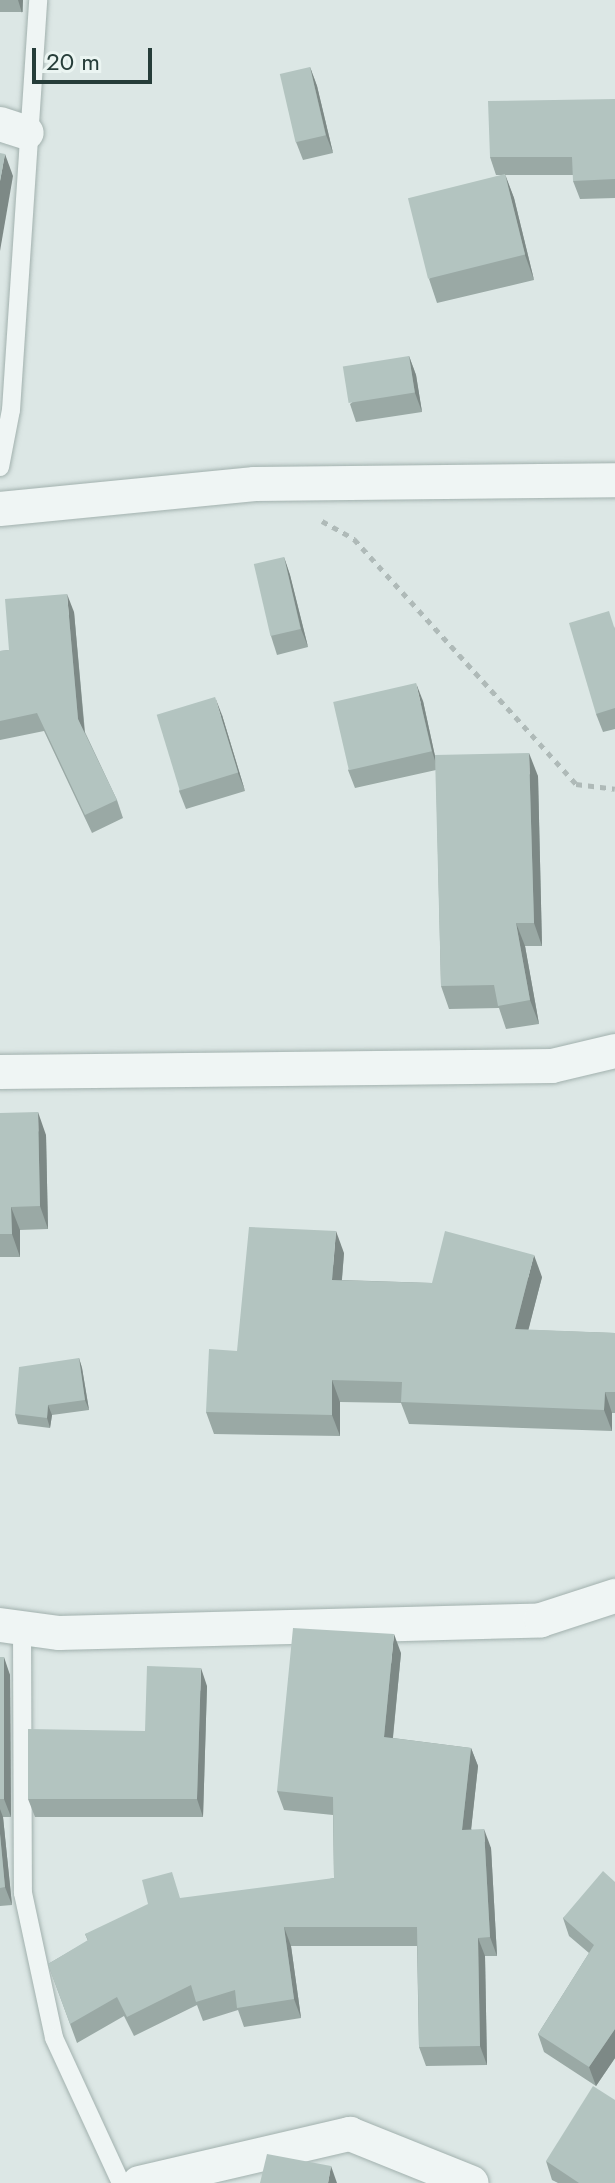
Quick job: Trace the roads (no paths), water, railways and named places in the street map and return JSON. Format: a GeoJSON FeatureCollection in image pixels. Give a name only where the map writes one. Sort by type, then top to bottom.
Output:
{"type":"FeatureCollection","features":[{"type":"Feature","properties":{"kind":"street"},"geometry":{"type":"LineString","coordinates":[[0,509],[255,484],[615,480]]}},
{"type":"Feature","properties":{"kind":"street"},"geometry":{"type":"LineString","coordinates":[[0,1072],[552,1066],[615,1051]]}},
{"type":"Feature","properties":{"kind":"street"},"geometry":{"type":"LineString","coordinates":[[11,1626],[59,1633],[541,1620],[615,1596]]}},
{"type":"Feature","properties":{"kind":"street"},"geometry":{"type":"LineString","coordinates":[[139,2183],[350,2134],[472,2183]]}},
{"type":"Feature","properties":{"kind":"lane"},"geometry":{"type":"LineString","coordinates":[[0,467],[11,410],[14,129],[38,0]]}},
{"type":"Feature","properties":{"kind":"lane"},"geometry":{"type":"LineString","coordinates":[[11,1626],[23,1893],[54,2038],[121,2183]]}}]}
